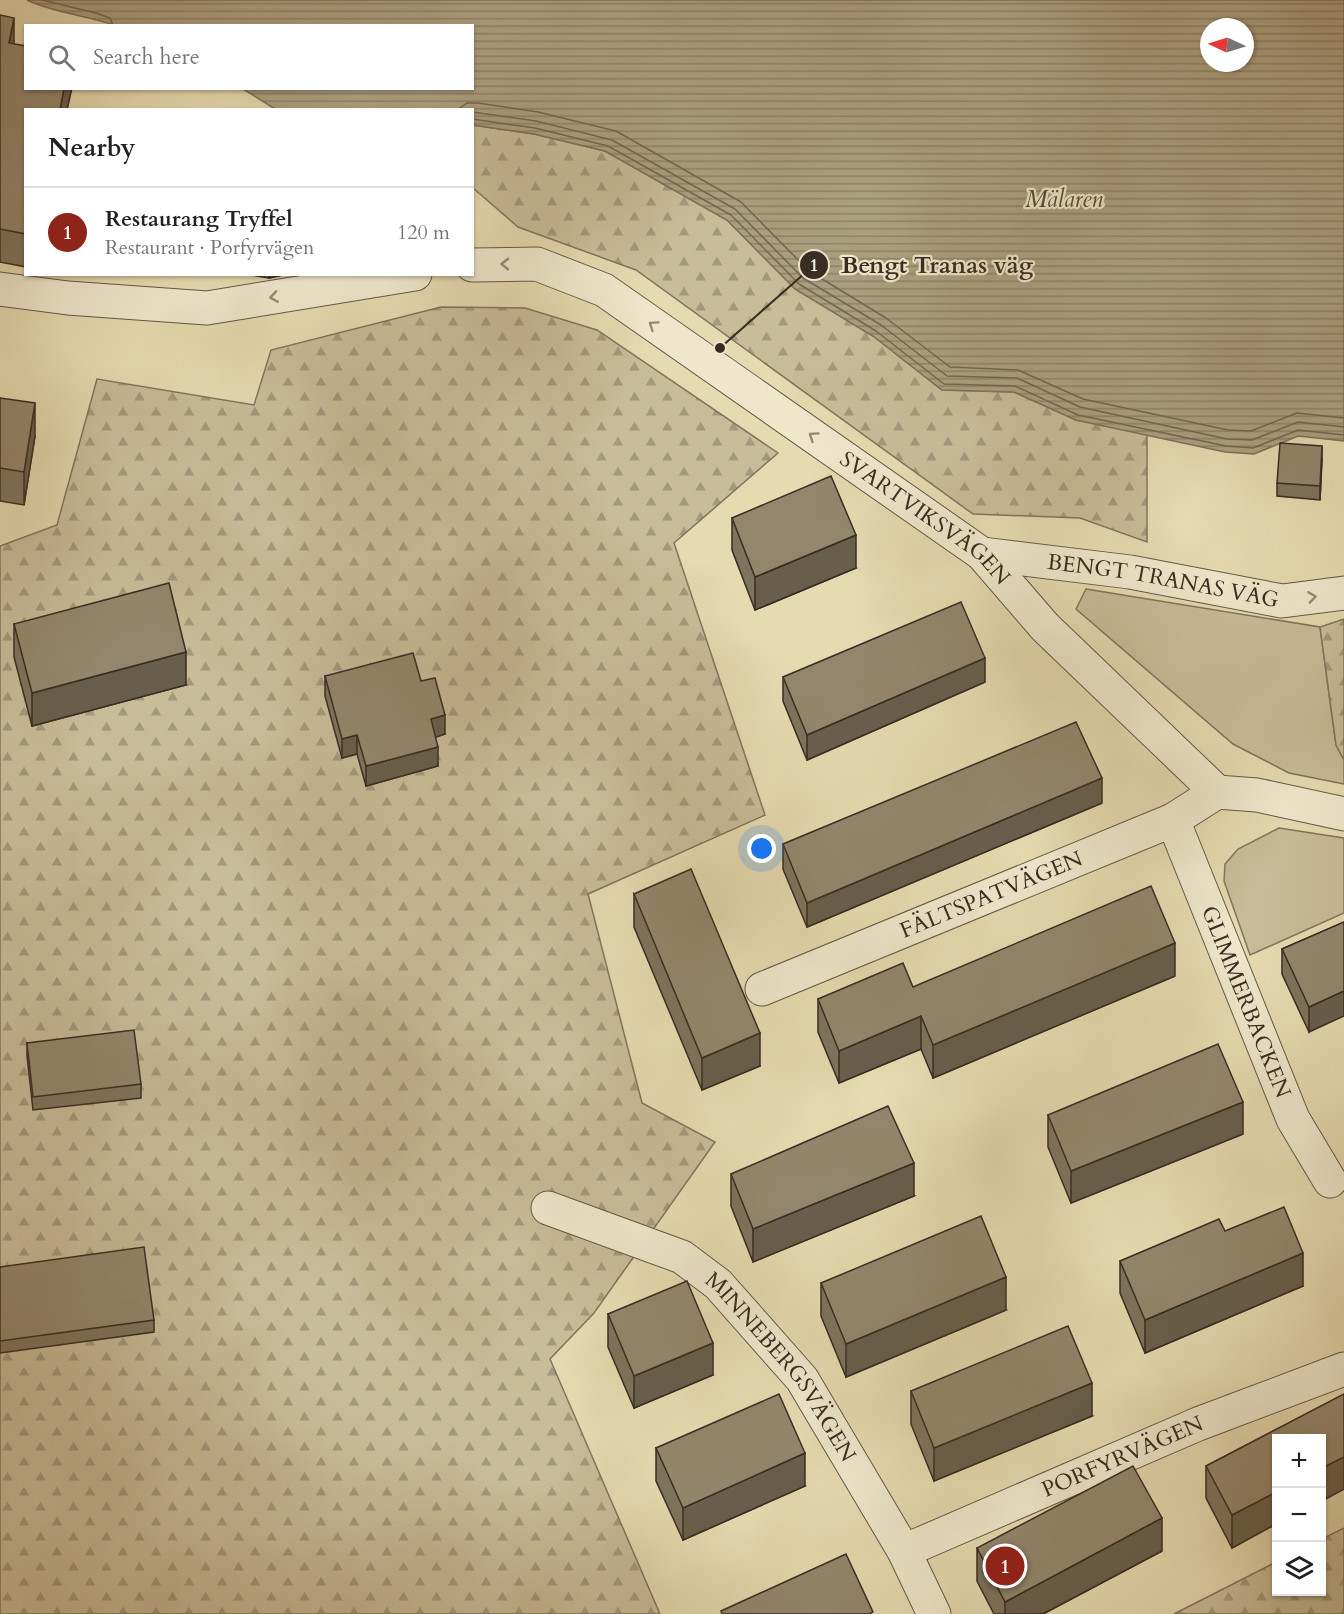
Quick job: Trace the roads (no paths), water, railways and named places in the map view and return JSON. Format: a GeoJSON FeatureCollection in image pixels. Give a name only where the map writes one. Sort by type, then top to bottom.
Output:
{"type":"FeatureCollection","features":[{"type":"Feature","properties":{"kind":"street","name":"SVARTVIKSVÄGEN"},"geometry":{"type":"LineString","coordinates":[[474,265],[537,264],[604,290],[982,554],[1045,627],[1217,792]]}},
{"type":"Feature","properties":{"kind":"street"},"geometry":{"type":"LineString","coordinates":[[0,289],[68,298],[207,308],[403,276]]}},
{"type":"Feature","properties":{"kind":"street","name":"BENGT TRANAS VÄG"},"geometry":{"type":"LineString","coordinates":[[982,554],[1130,572],[1282,601],[1344,593]]}},
{"type":"Feature","properties":{"kind":"street"},"geometry":{"type":"LineString","coordinates":[[1217,792],[1257,795],[1344,814]]}},
{"type":"Feature","properties":{"kind":"street","name":"FÄLTSPATVÄGEN"},"geometry":{"type":"LineString","coordinates":[[762,989],[1173,820],[1217,792]]}},
{"type":"Feature","properties":{"kind":"street","name":"GLIMMERBACKEN"},"geometry":{"type":"LineString","coordinates":[[1173,820],[1293,1119],[1330,1181]]}},
{"type":"Feature","properties":{"kind":"street","name":"MINNEBERGSVÄGEN"},"geometry":{"type":"LineString","coordinates":[[548,1208],[682,1257],[718,1284],[802,1379],[903,1551],[934,1614]]}},
{"type":"Feature","properties":{"kind":"street","name":"PORFYRVÄGEN"},"geometry":{"type":"LineString","coordinates":[[903,1551],[1198,1424],[1344,1369]]}},
{"type":"Feature","properties":{"kind":"water","name":"Mälaren"},"geometry":{"type":"Polygon","coordinates":[[[27,0],[1344,0],[1344,441],[1298,436],[1254,454],[1225,452],[1076,420],[1014,392],[942,390],[873,336],[795,289],[727,220],[605,151],[534,134],[474,125],[474,108],[273,108],[245,90],[474,90],[474,24],[110,24],[27,0]]]}},
{"type":"Feature","properties":{"kind":"place","name":"Bengt Tranas väg"},"geometry":{"type":"Point","coordinates":[720,348]}},
{"type":"Feature","properties":{"kind":"place","name":"Restaurang Tryffel"},"geometry":{"type":"Point","coordinates":[1005,1566]}}]}
